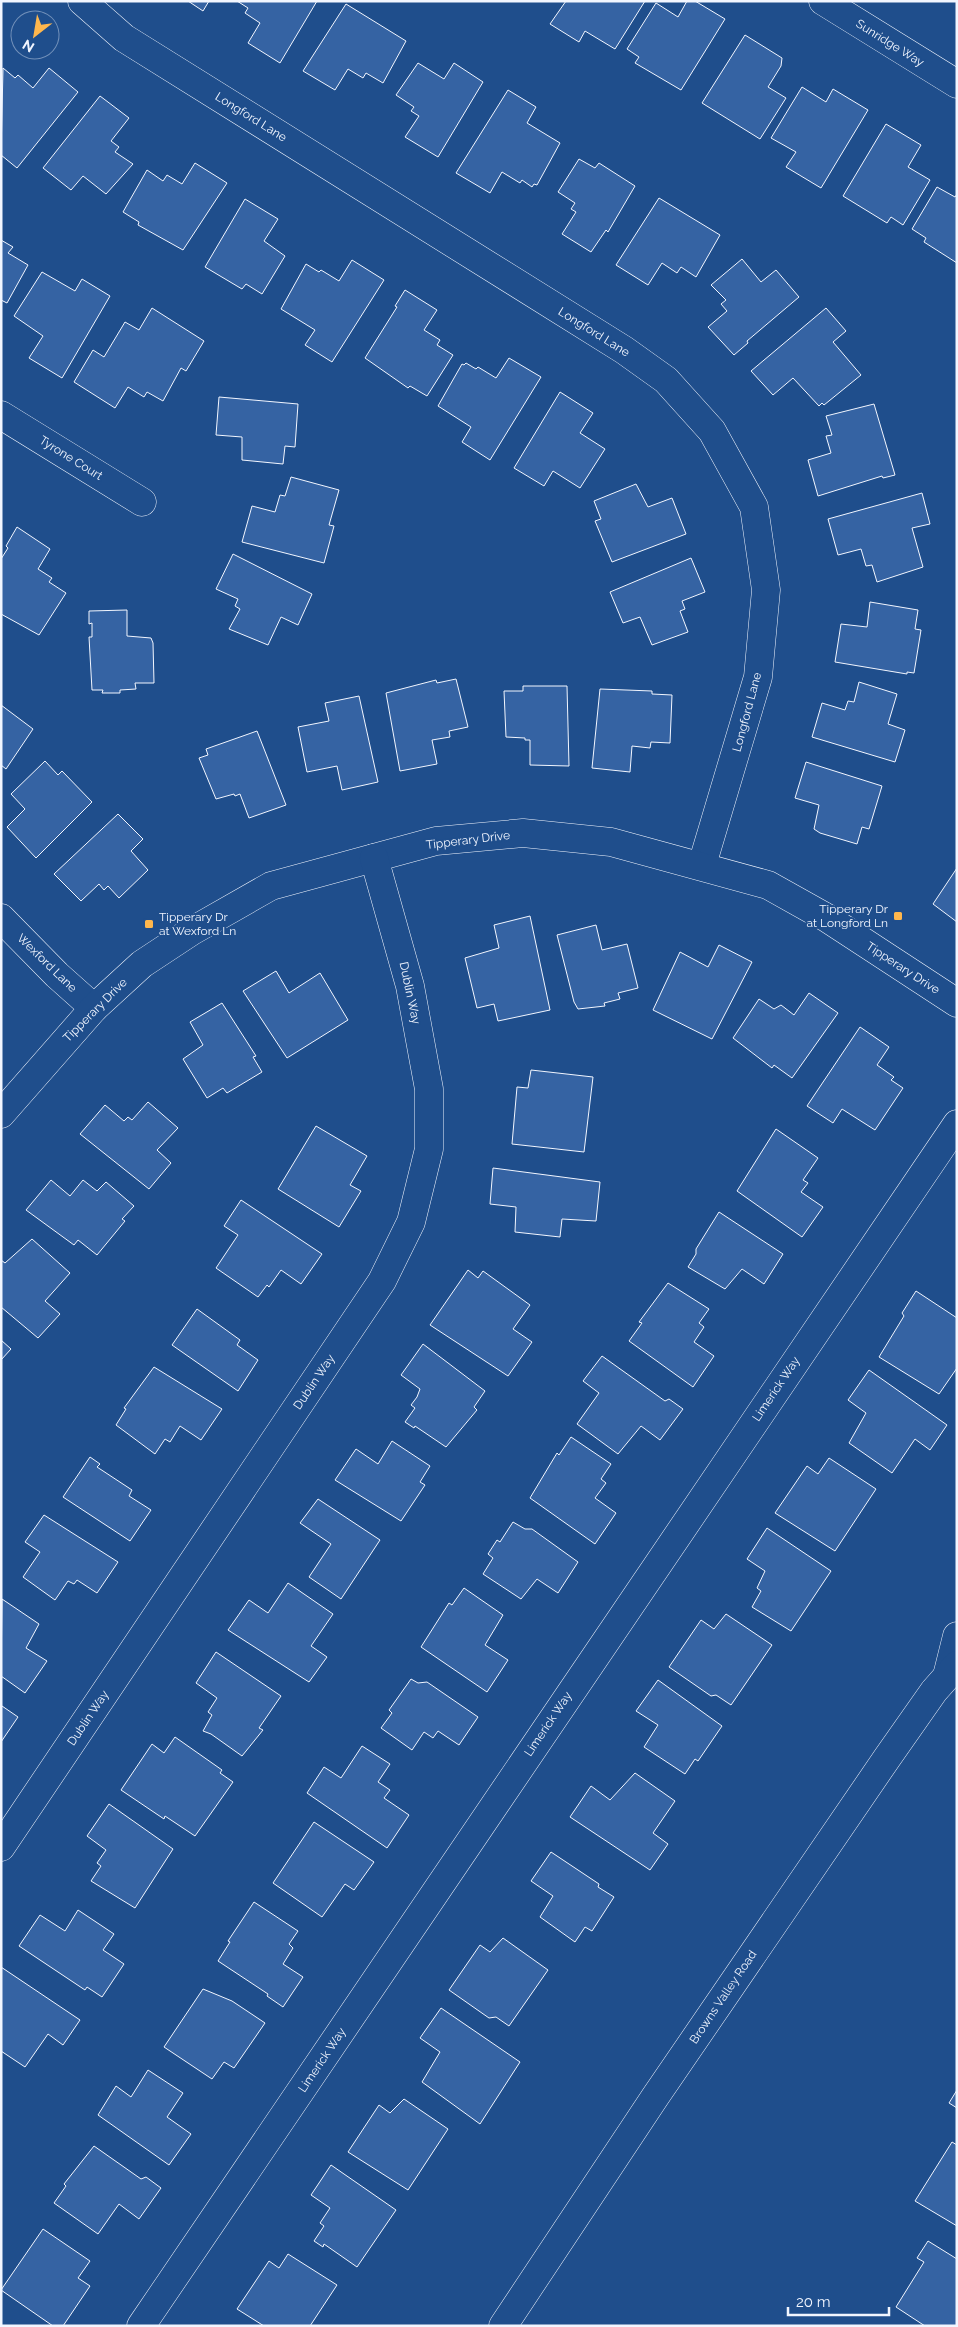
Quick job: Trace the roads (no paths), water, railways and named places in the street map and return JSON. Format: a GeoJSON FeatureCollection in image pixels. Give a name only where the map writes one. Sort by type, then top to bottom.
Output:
{"type":"FeatureCollection","features":[{"type":"Feature","properties":{"kind":"street","name":"Longford Lane"},"geometry":{"type":"LineString","coordinates":[[82,1],[124,38],[624,350],[666,380],[712,432],[754,507],[766,590],[758,677],[702,865]]}},
{"type":"Feature","properties":{"kind":"street","name":"Sunridge Way"},"geometry":{"type":"LineString","coordinates":[[823,1],[957,84]]}},
{"type":"Feature","properties":{"kind":"street","name":"Tyrone Court"},"geometry":{"type":"LineString","coordinates":[[1,415],[142,502]]}},
{"type":"Feature","properties":{"kind":"street","name":"Tipperary Drive"},"geometry":{"type":"LineString","coordinates":[[1,1114],[94,1008],[142,964],[192,931],[271,886],[436,841],[523,833],[611,842],[702,865],[768,885],[827,918],[957,1003]]}},
{"type":"Feature","properties":{"kind":"street","name":"Dublin Way"},"geometry":{"type":"LineString","coordinates":[[1,1847],[382,1281],[411,1222],[429,1149],[429,1089],[410,986],[374,858]]}},
{"type":"Feature","properties":{"kind":"street","name":"Wexford Lane"},"geometry":{"type":"LineString","coordinates":[[1,918],[57,975],[94,1008]]}},
{"type":"Feature","properties":{"kind":"street","name":"Limerick Way"},"geometry":{"type":"LineString","coordinates":[[141,2326],[957,1124]]}},
{"type":"Feature","properties":{"kind":"street","name":"Browns Valley Road"},"geometry":{"type":"LineString","coordinates":[[503,2326],[677,2065],[952,1669],[957,1636]]}},
{"type":"Feature","properties":{"kind":"place","name":"Tipperary Dr at Longford Ln"},"geometry":{"type":"Point","coordinates":[898,916]}},
{"type":"Feature","properties":{"kind":"place","name":"Tipperary Dr at Wexford Ln"},"geometry":{"type":"Point","coordinates":[149,924]}}]}
